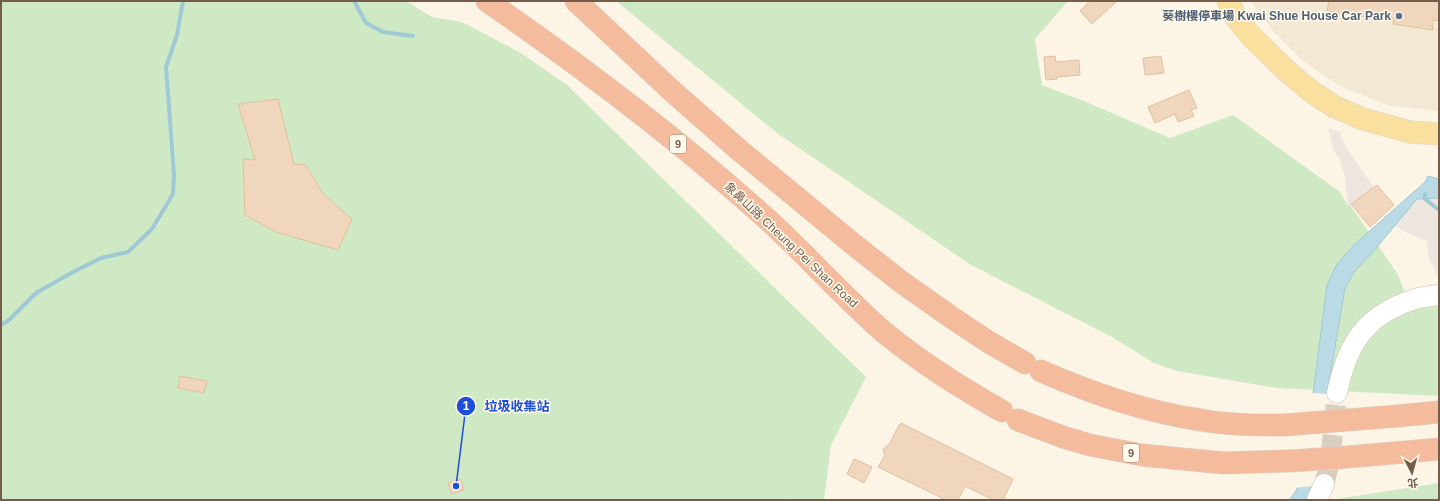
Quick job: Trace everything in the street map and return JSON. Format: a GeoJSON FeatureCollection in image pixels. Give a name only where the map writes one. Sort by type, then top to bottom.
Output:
{"type":"FeatureCollection","features":[{"type":"Feature","properties":{"kind":"highway","name":"象鼻山路 Cheung Pei Shan Road"},"geometry":{"type":"LineString","coordinates":[[487,1],[586,71],[633,107],[731,188],[768,220],[818,270],[887,334],[963,389],[1010,416],[1063,437],[1118,451],[1194,461],[1250,463],[1336,458],[1439,449]]}},
{"type":"Feature","properties":{"kind":"highway"},"geometry":{"type":"LineString","coordinates":[[576,1],[672,91],[739,150],[853,244],[951,317],[1000,349],[1033,367],[1091,392],[1126,403],[1201,420],[1255,425],[1284,425],[1439,412]]}},
{"type":"Feature","properties":{"kind":"main road"},"geometry":{"type":"LineString","coordinates":[[1228,1],[1237,19],[1252,37],[1284,68],[1312,92],[1335,107],[1363,119],[1410,132],[1439,134]]}},
{"type":"Feature","properties":{"kind":"street"},"geometry":{"type":"LineString","coordinates":[[1337,393],[1342,371],[1352,346],[1366,326],[1386,311],[1416,299],[1439,295]]}},
{"type":"Feature","properties":{"kind":"shaded area"},"geometry":{"type":"Polygon","coordinates":[[[1251,1],[1439,1],[1439,111],[1391,106],[1346,89],[1332,81],[1302,60],[1273,31],[1251,1]]]}},
{"type":"Feature","properties":{"kind":"shaded area"},"geometry":{"type":"Polygon","coordinates":[[[1328,128],[1340,132],[1342,140],[1373,186],[1373,188],[1348,207],[1345,177],[1340,160],[1334,151],[1328,128]]]}},
{"type":"Feature","properties":{"kind":"shaded area"},"geometry":{"type":"Polygon","coordinates":[[[1439,198],[1439,279],[1429,258],[1427,241],[1403,231],[1396,225],[1417,199],[1439,198]]]}},
{"type":"Feature","properties":{"kind":"green space"},"geometry":{"type":"Polygon","coordinates":[[[1,1],[406,1],[432,17],[462,22],[521,53],[567,85],[866,377],[831,445],[824,500],[795,500],[790,498],[789,500],[1,500],[1,1]]]}},
{"type":"Feature","properties":{"kind":"green space"},"geometry":{"type":"Polygon","coordinates":[[[616,1],[1068,1],[1035,39],[1042,85],[1084,101],[1170,138],[1233,115],[1340,192],[1348,206],[1350,205],[1397,273],[1412,309],[1439,306],[1439,396],[1276,388],[1177,371],[1154,363],[1112,337],[971,265],[777,133],[616,1]]]}},
{"type":"Feature","properties":{"kind":"green space"},"geometry":{"type":"Polygon","coordinates":[[[1439,483],[1439,500],[1330,500],[1439,483]]]}},
{"type":"Feature","properties":{"kind":"water"},"geometry":{"type":"Polygon","coordinates":[[[1428,176],[1439,179],[1439,198],[1417,199],[1373,252],[1355,271],[1345,288],[1327,394],[1319,465],[1307,500],[1289,500],[1296,491],[1304,464],[1327,285],[1337,264],[1356,243],[1425,182],[1428,176]]]}},
{"type":"Feature","properties":{"kind":"pier"},"geometry":{"type":"Polygon","coordinates":[[[1311,393],[1329,394],[1321,466],[1314,486],[1294,488],[1302,464],[1311,393]]]}},
{"type":"Feature","properties":{"kind":"building"},"geometry":{"type":"Polygon","coordinates":[[[1090,1],[1117,1],[1092,24],[1080,11],[1090,1]]]}},
{"type":"Feature","properties":{"kind":"building","name":"葵樹樓停車場 Kwai Shue House Car Park"},"geometry":{"type":"Polygon","coordinates":[[[1329,1],[1439,1],[1439,20],[1432,21],[1433,30],[1393,24],[1394,21],[1327,11],[1329,1]]]}},
{"type":"Feature","properties":{"kind":"building"},"geometry":{"type":"Polygon","coordinates":[[[1055,56],[1056,62],[1079,60],[1080,75],[1057,77],[1057,79],[1046,80],[1044,57],[1055,56]]]}},
{"type":"Feature","properties":{"kind":"building"},"geometry":{"type":"Polygon","coordinates":[[[1161,56],[1164,73],[1145,75],[1143,58],[1161,56]]]}},
{"type":"Feature","properties":{"kind":"building"},"geometry":{"type":"Polygon","coordinates":[[[1189,90],[1197,108],[1191,110],[1194,116],[1178,122],[1175,114],[1155,123],[1148,107],[1189,90]]]}},
{"type":"Feature","properties":{"kind":"building"},"geometry":{"type":"Polygon","coordinates":[[[278,99],[294,164],[306,165],[323,194],[352,219],[338,250],[276,232],[245,215],[243,159],[255,160],[238,104],[278,99]]]}},
{"type":"Feature","properties":{"kind":"building"},"geometry":{"type":"Polygon","coordinates":[[[1377,185],[1394,205],[1370,227],[1351,204],[1377,185]]]}},
{"type":"Feature","properties":{"kind":"building"},"geometry":{"type":"Polygon","coordinates":[[[180,376],[207,381],[204,393],[178,388],[180,376]]]}},
{"type":"Feature","properties":{"kind":"building"},"geometry":{"type":"Polygon","coordinates":[[[901,423],[1013,479],[1003,500],[993,500],[965,486],[958,500],[946,500],[878,467],[885,455],[883,450],[890,443],[901,423]]]}},
{"type":"Feature","properties":{"kind":"building"},"geometry":{"type":"Polygon","coordinates":[[[854,459],[872,467],[864,483],[847,474],[854,459]]]}},
{"type":"Feature","properties":{"kind":"building"},"geometry":{"type":"Polygon","coordinates":[[[461,479],[464,490],[451,494],[448,483],[461,479]]]}},
{"type":"Feature","properties":{"kind":"waterway"},"geometry":{"type":"LineString","coordinates":[[1,325],[9,320],[36,293],[101,258],[128,252],[152,229],[173,194],[174,175],[166,67],[177,35],[183,1]]}},
{"type":"Feature","properties":{"kind":"waterway"},"geometry":{"type":"LineString","coordinates":[[354,1],[366,23],[383,32],[413,36]]}},
{"type":"Feature","properties":{"kind":"waterway"},"geometry":{"type":"LineString","coordinates":[[1425,194],[1425,199],[1439,210]]}},
{"type":"Feature","properties":{"kind":"tunnel"},"geometry":{"type":"LineString","coordinates":[[1324,484],[1330,462],[1337,393]]}},
{"type":"Feature","properties":{"kind":"place","name":"葵樹樓停車場 Kwai Shue House Car Park"},"geometry":{"type":"Point","coordinates":[1399,16]}},
{"type":"Feature","properties":{"kind":"place","name":"垃圾收集站"},"geometry":{"type":"Point","coordinates":[456,486]}}]}
